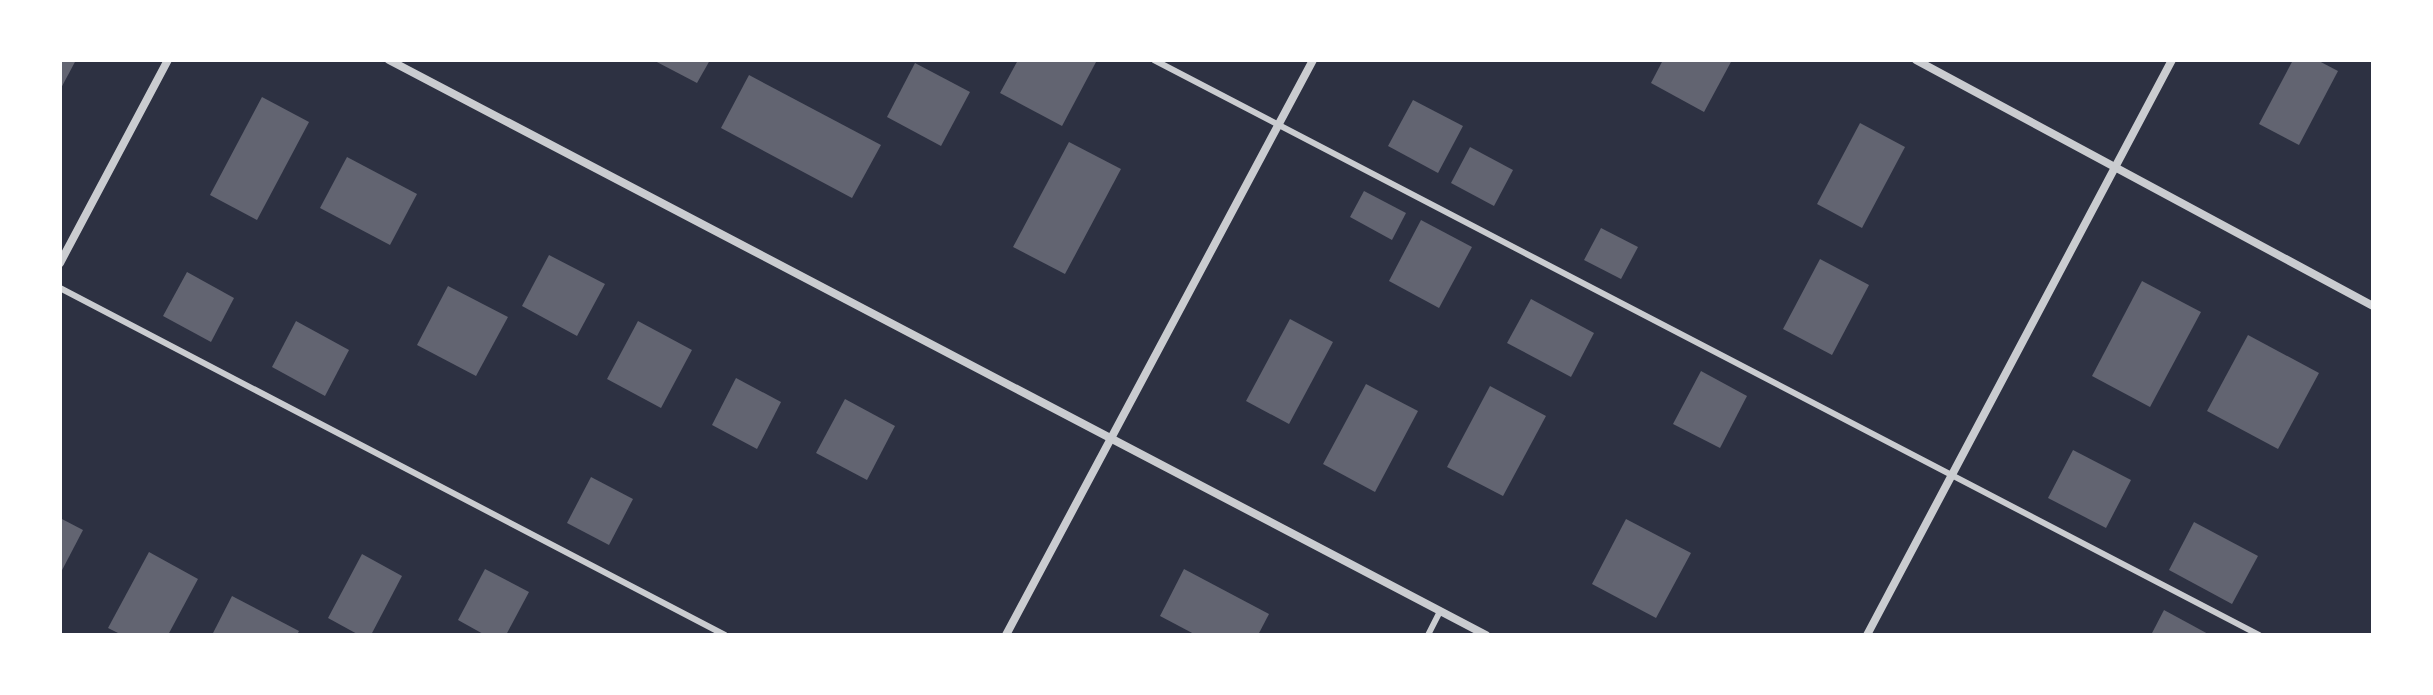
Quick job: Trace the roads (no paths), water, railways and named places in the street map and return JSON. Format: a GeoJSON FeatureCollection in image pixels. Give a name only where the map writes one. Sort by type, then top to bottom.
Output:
{"type":"FeatureCollection","features":[{"type":"Feature","properties":{"kind":"street"},"geometry":{"type":"LineString","coordinates":[[60,263],[168,60]]}},
{"type":"Feature","properties":{"kind":"street"},"geometry":{"type":"LineString","coordinates":[[389,60],[1486,635]]}},
{"type":"Feature","properties":{"kind":"street"},"geometry":{"type":"LineString","coordinates":[[1006,635],[1313,60]]}},
{"type":"Feature","properties":{"kind":"street"},"geometry":{"type":"LineString","coordinates":[[1916,60],[2373,306]]}},
{"type":"Feature","properties":{"kind":"street"},"geometry":{"type":"LineString","coordinates":[[1867,635],[2172,60]]}},
{"type":"Feature","properties":{"kind":"lane"},"geometry":{"type":"LineString","coordinates":[[1154,60],[2259,635]]}},
{"type":"Feature","properties":{"kind":"lane"},"geometry":{"type":"LineString","coordinates":[[60,288],[725,635]]}},
{"type":"Feature","properties":{"kind":"lane"},"geometry":{"type":"LineString","coordinates":[[1428,635],[1440,611]]}}]}
